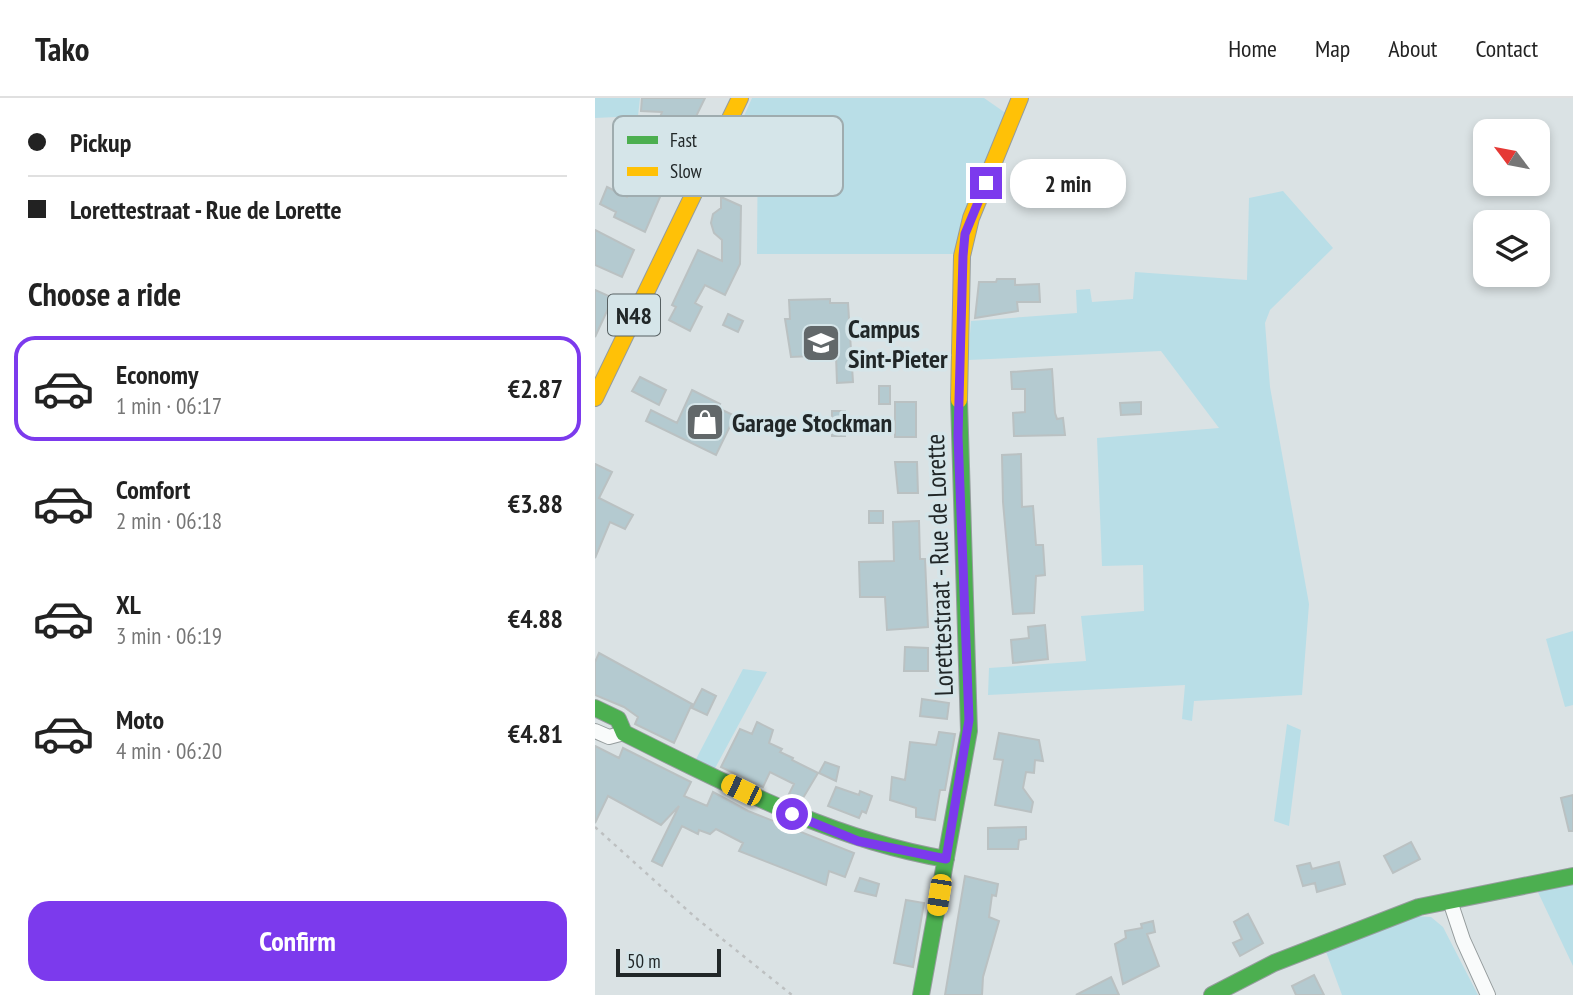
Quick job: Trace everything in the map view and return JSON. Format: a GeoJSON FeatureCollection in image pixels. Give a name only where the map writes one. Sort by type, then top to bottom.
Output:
{"type":"FeatureCollection","features":[{"type":"Feature","properties":{"kind":"street","name":"N48"},"geometry":{"type":"LineString","coordinates":[[731,116],[740,98]]}},
{"type":"Feature","properties":{"kind":"street","name":"Lorettestraat - Rue de Lorette"},"geometry":{"type":"LineString","coordinates":[[921,995],[969,720],[958,436],[963,256],[971,218],[1020,98]]}},
{"type":"Feature","properties":{"kind":"street","name":"N48"},"geometry":{"type":"LineString","coordinates":[[595,398],[690,196]]}},
{"type":"Feature","properties":{"kind":"street"},"geometry":{"type":"LineString","coordinates":[[595,708],[618,719],[624,733]]}},
{"type":"Feature","properties":{"kind":"street"},"geometry":{"type":"LineString","coordinates":[[595,731],[609,737],[624,733],[858,841],[946,859]]}},
{"type":"Feature","properties":{"kind":"street"},"geometry":{"type":"LineString","coordinates":[[1212,995],[1281,960],[1419,907],[1573,876]]}},
{"type":"Feature","properties":{"kind":"street"},"geometry":{"type":"LineString","coordinates":[[1450,901],[1463,940],[1488,995]]}},
{"type":"Feature","properties":{"kind":"path"},"geometry":{"type":"LineString","coordinates":[[595,827],[681,905],[792,995]]}},
{"type":"Feature","properties":{"kind":"shaded area"},"geometry":{"type":"Polygon","coordinates":[[[595,98],[640,98],[638,116],[595,118],[595,98]]]}},
{"type":"Feature","properties":{"kind":"shaded area"},"geometry":{"type":"Polygon","coordinates":[[[752,98],[984,98],[1007,114],[956,254],[757,254],[757,196],[843,196],[843,116],[744,116],[752,98]]]}},
{"type":"Feature","properties":{"kind":"shaded area"},"geometry":{"type":"Polygon","coordinates":[[[1283,191],[1333,248],[1270,310],[1265,323],[1270,387],[1309,604],[1302,695],[1194,701],[1192,721],[1182,719],[1185,685],[988,695],[989,668],[1086,661],[1081,616],[1144,611],[1143,565],[1102,566],[1097,438],[1219,428],[1161,351],[968,360],[971,321],[1077,313],[1076,290],[1090,289],[1092,302],[1133,299],[1135,272],[1247,280],[1249,198],[1283,191]]]}},
{"type":"Feature","properties":{"kind":"shaded area"},"geometry":{"type":"Polygon","coordinates":[[[1573,631],[1573,705],[1565,707],[1546,639],[1573,631]]]}},
{"type":"Feature","properties":{"kind":"shaded area"},"geometry":{"type":"Polygon","coordinates":[[[743,669],[767,672],[713,772],[694,763],[743,669]]]}},
{"type":"Feature","properties":{"kind":"shaded area"},"geometry":{"type":"Polygon","coordinates":[[[1287,724],[1301,730],[1289,826],[1274,821],[1287,724]]]}},
{"type":"Feature","properties":{"kind":"shaded area"},"geometry":{"type":"Polygon","coordinates":[[[1573,882],[1573,966],[1535,886],[1573,882]]]}},
{"type":"Feature","properties":{"kind":"shaded area"},"geometry":{"type":"Polygon","coordinates":[[[1414,916],[1431,917],[1443,927],[1478,995],[1342,995],[1325,949],[1414,916]]]}},
{"type":"Feature","properties":{"kind":"building"},"geometry":{"type":"Polygon","coordinates":[[[642,98],[705,98],[696,116],[660,116],[662,112],[641,111],[642,98]]]}},
{"type":"Feature","properties":{"kind":"building"},"geometry":{"type":"Polygon","coordinates":[[[607,187],[613,190],[613,196],[660,196],[645,232],[614,217],[616,212],[600,204],[607,187]]]}},
{"type":"Feature","properties":{"kind":"building"},"geometry":{"type":"Polygon","coordinates":[[[721,197],[741,206],[740,264],[725,295],[705,285],[695,303],[702,307],[690,331],[669,320],[676,307],[672,305],[698,250],[722,261],[722,240],[714,233],[711,223],[713,214],[721,208],[721,197]]]}},
{"type":"Feature","properties":{"kind":"building"},"geometry":{"type":"Polygon","coordinates":[[[595,230],[634,250],[622,277],[595,265],[595,230]]]}},
{"type":"Feature","properties":{"kind":"building"},"geometry":{"type":"Polygon","coordinates":[[[997,279],[1015,279],[1015,285],[1039,284],[1040,302],[1017,302],[1018,311],[975,318],[979,282],[996,282],[997,279]]]}},
{"type":"Feature","properties":{"kind":"building"},"geometry":{"type":"Polygon","coordinates":[[[595,290],[613,298],[595,337],[595,290]]]}},
{"type":"Feature","properties":{"kind":"building","name":"Campus Sint-Pieter"},"geometry":{"type":"Polygon","coordinates":[[[830,299],[830,303],[848,303],[853,382],[837,383],[836,355],[791,357],[785,319],[790,319],[789,300],[830,299]]]}},
{"type":"Feature","properties":{"kind":"building"},"geometry":{"type":"Polygon","coordinates":[[[728,314],[743,321],[738,332],[723,325],[728,314]]]}},
{"type":"Feature","properties":{"kind":"building"},"geometry":{"type":"Polygon","coordinates":[[[1052,369],[1055,413],[1057,419],[1063,418],[1065,435],[1014,436],[1013,413],[1025,412],[1025,389],[1012,389],[1011,372],[1052,369]]]}},
{"type":"Feature","properties":{"kind":"building"},"geometry":{"type":"Polygon","coordinates":[[[640,377],[666,390],[659,405],[632,391],[640,377]]]}},
{"type":"Feature","properties":{"kind":"building"},"geometry":{"type":"Polygon","coordinates":[[[879,386],[890,386],[890,404],[879,404],[879,386]]]}},
{"type":"Feature","properties":{"kind":"building","name":"Garage Stockman"},"geometry":{"type":"Polygon","coordinates":[[[692,390],[720,404],[718,408],[735,416],[716,455],[646,421],[651,410],[677,423],[692,390]]]}},
{"type":"Feature","properties":{"kind":"building"},"geometry":{"type":"Polygon","coordinates":[[[895,402],[916,402],[916,437],[895,437],[895,402]]]}},
{"type":"Feature","properties":{"kind":"building"},"geometry":{"type":"Polygon","coordinates":[[[1141,402],[1141,414],[1121,415],[1120,403],[1141,402]]]}},
{"type":"Feature","properties":{"kind":"building"},"geometry":{"type":"Polygon","coordinates":[[[832,411],[845,411],[845,436],[832,436],[832,411]]]}},
{"type":"Feature","properties":{"kind":"building"},"geometry":{"type":"Polygon","coordinates":[[[1021,454],[1022,507],[1033,506],[1036,545],[1043,545],[1045,575],[1036,576],[1034,613],[1013,614],[1003,502],[1002,455],[1021,454]]]}},
{"type":"Feature","properties":{"kind":"building"},"geometry":{"type":"Polygon","coordinates":[[[895,462],[917,462],[918,493],[898,493],[895,462]]]}},
{"type":"Feature","properties":{"kind":"building"},"geometry":{"type":"Polygon","coordinates":[[[595,464],[612,472],[599,498],[633,515],[625,529],[610,522],[595,558],[595,464]]]}},
{"type":"Feature","properties":{"kind":"building"},"geometry":{"type":"Polygon","coordinates":[[[869,511],[883,511],[883,523],[869,523],[869,511]]]}},
{"type":"Feature","properties":{"kind":"building"},"geometry":{"type":"Polygon","coordinates":[[[919,521],[920,559],[925,559],[928,627],[887,630],[885,597],[860,597],[859,562],[894,561],[893,522],[919,521]]]}},
{"type":"Feature","properties":{"kind":"building"},"geometry":{"type":"Polygon","coordinates":[[[1045,625],[1048,659],[1013,663],[1011,640],[1029,638],[1028,627],[1045,625]]]}},
{"type":"Feature","properties":{"kind":"building"},"geometry":{"type":"Polygon","coordinates":[[[905,647],[928,648],[928,671],[904,671],[905,647]]]}},
{"type":"Feature","properties":{"kind":"building"},"geometry":{"type":"Polygon","coordinates":[[[599,653],[692,704],[674,743],[635,724],[638,717],[624,707],[595,695],[595,662],[599,653]]]}},
{"type":"Feature","properties":{"kind":"building"},"geometry":{"type":"Polygon","coordinates":[[[702,689],[716,696],[707,715],[692,708],[702,689]]]}},
{"type":"Feature","properties":{"kind":"building"},"geometry":{"type":"Polygon","coordinates":[[[922,699],[949,703],[947,719],[920,716],[922,699]]]}},
{"type":"Feature","properties":{"kind":"building"},"geometry":{"type":"Polygon","coordinates":[[[757,722],[773,730],[769,743],[782,749],[780,752],[793,758],[792,760],[818,773],[800,803],[787,798],[794,784],[770,772],[763,787],[721,767],[740,729],[752,734],[757,722]]]}},
{"type":"Feature","properties":{"kind":"building"},"geometry":{"type":"Polygon","coordinates":[[[939,732],[955,734],[945,790],[940,790],[935,820],[916,817],[916,808],[890,800],[892,777],[905,780],[910,742],[936,745],[939,732]]]}},
{"type":"Feature","properties":{"kind":"building"},"geometry":{"type":"Polygon","coordinates":[[[999,733],[1039,740],[1043,761],[1035,760],[1034,773],[1026,772],[1023,788],[1033,802],[1031,812],[995,805],[1003,760],[994,759],[999,733]]]}},
{"type":"Feature","properties":{"kind":"building"},"geometry":{"type":"Polygon","coordinates":[[[595,746],[619,758],[623,748],[691,782],[684,796],[707,806],[713,792],[748,811],[854,853],[845,877],[829,871],[826,885],[739,851],[743,843],[716,829],[710,834],[699,830],[698,834],[682,826],[662,866],[652,861],[679,806],[661,825],[608,796],[595,823],[595,746]]]}},
{"type":"Feature","properties":{"kind":"building"},"geometry":{"type":"Polygon","coordinates":[[[825,762],[839,767],[836,781],[819,773],[825,762]]]}},
{"type":"Feature","properties":{"kind":"building"},"geometry":{"type":"Polygon","coordinates":[[[836,787],[859,795],[860,791],[872,796],[866,813],[862,811],[859,818],[828,806],[836,787]]]}},
{"type":"Feature","properties":{"kind":"building"},"geometry":{"type":"Polygon","coordinates":[[[1573,795],[1573,831],[1569,831],[1561,798],[1573,795]]]}},
{"type":"Feature","properties":{"kind":"building"},"geometry":{"type":"Polygon","coordinates":[[[1026,827],[1026,839],[1019,840],[1018,849],[988,849],[988,828],[1026,827]]]}},
{"type":"Feature","properties":{"kind":"building"},"geometry":{"type":"Polygon","coordinates":[[[1411,842],[1420,859],[1393,873],[1384,856],[1411,842]]]}},
{"type":"Feature","properties":{"kind":"building"},"geometry":{"type":"Polygon","coordinates":[[[1339,862],[1345,884],[1317,892],[1315,883],[1303,886],[1297,866],[1310,863],[1312,869],[1339,862]]]}},
{"type":"Feature","properties":{"kind":"building"},"geometry":{"type":"Polygon","coordinates":[[[965,876],[998,884],[996,896],[992,895],[989,917],[999,921],[983,977],[982,995],[945,995],[965,876]]]}},
{"type":"Feature","properties":{"kind":"building"},"geometry":{"type":"Polygon","coordinates":[[[860,878],[879,884],[876,896],[855,891],[860,878]]]}},
{"type":"Feature","properties":{"kind":"building"},"geometry":{"type":"Polygon","coordinates":[[[906,900],[924,903],[913,967],[894,963],[906,900]]]}},
{"type":"Feature","properties":{"kind":"building"},"geometry":{"type":"Polygon","coordinates":[[[1248,914],[1263,943],[1240,956],[1233,943],[1242,939],[1234,922],[1248,914]]]}},
{"type":"Feature","properties":{"kind":"building"},"geometry":{"type":"Polygon","coordinates":[[[1153,921],[1155,932],[1147,934],[1159,966],[1123,984],[1115,944],[1126,938],[1125,931],[1142,928],[1141,924],[1153,921]]]}},
{"type":"Feature","properties":{"kind":"building"},"geometry":{"type":"Polygon","coordinates":[[[1314,975],[1324,995],[1296,995],[1292,986],[1314,975]]]}},
{"type":"Feature","properties":{"kind":"building"},"geometry":{"type":"Polygon","coordinates":[[[1111,977],[1119,995],[1076,995],[1111,977]]]}},
{"type":"Feature","properties":{"kind":"traffic: fast"},"geometry":{"type":"LineString","coordinates":[[921,995],[969,731],[959,400]]}},
{"type":"Feature","properties":{"kind":"traffic: fast"},"geometry":{"type":"LineString","coordinates":[[595,708],[618,719],[624,733],[781,808],[862,838],[946,859]]}},
{"type":"Feature","properties":{"kind":"traffic: fast"},"geometry":{"type":"LineString","coordinates":[[1212,995],[1274,963],[1419,907],[1573,876]]}},
{"type":"Feature","properties":{"kind":"traffic: slow"},"geometry":{"type":"LineString","coordinates":[[731,116],[740,98]]}},
{"type":"Feature","properties":{"kind":"traffic: slow"},"geometry":{"type":"LineString","coordinates":[[959,400],[962,256],[971,218],[1020,98]]}},
{"type":"Feature","properties":{"kind":"traffic: slow"},"geometry":{"type":"LineString","coordinates":[[595,398],[693,196]]}},
{"type":"Feature","properties":{"kind":"place","name":"Campus Sint-Pieter"},"geometry":{"type":"Point","coordinates":[821,343]}},
{"type":"Feature","properties":{"kind":"place","name":"Garage Stockman"},"geometry":{"type":"Point","coordinates":[705,422]}},
{"type":"Feature","properties":{"kind":"route"},"geometry":{"type":"LineString","coordinates":[[792,814],[858,841],[925,857],[946,859],[967,747],[969,720],[958,436],[963,256],[965,234],[986,183]]}}]}
